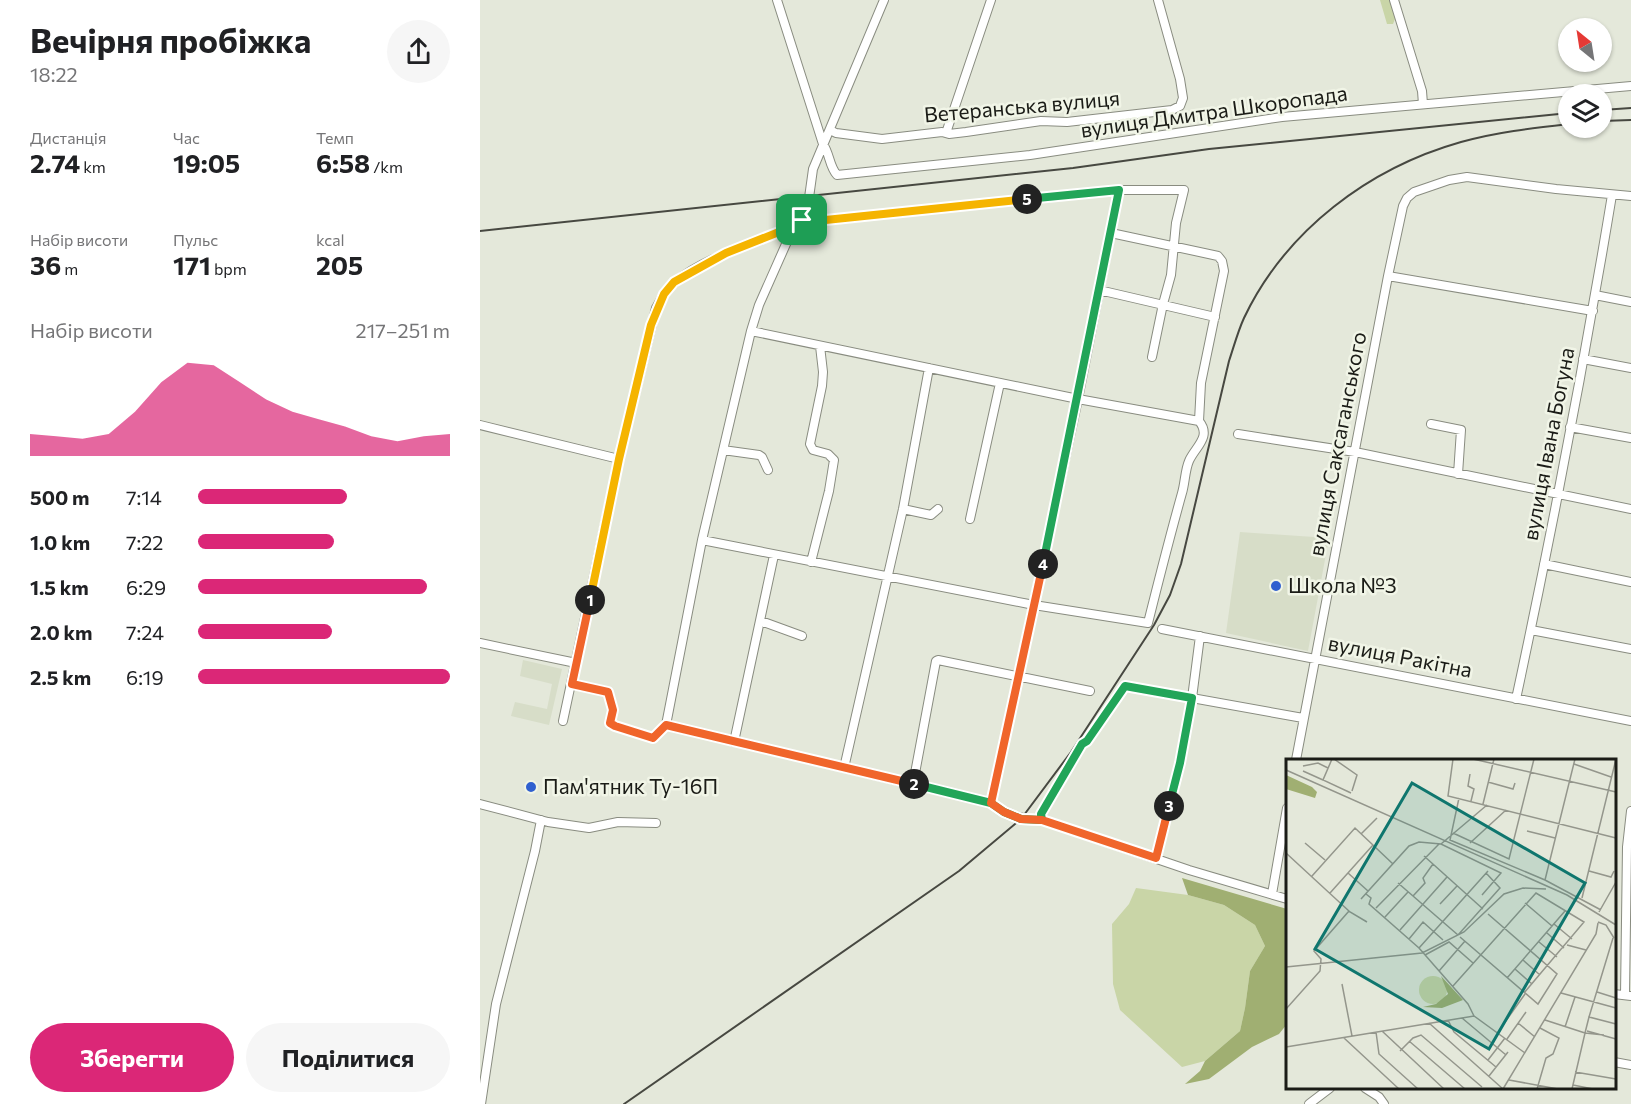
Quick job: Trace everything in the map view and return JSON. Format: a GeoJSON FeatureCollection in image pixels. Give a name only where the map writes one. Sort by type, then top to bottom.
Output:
{"type":"FeatureCollection","features":[{"type":"Feature","properties":{"kind":"street"},"geometry":{"type":"LineString","coordinates":[[777,0],[823,144]]}},
{"type":"Feature","properties":{"kind":"street"},"geometry":{"type":"LineString","coordinates":[[563,721],[619,459],[651,325],[664,294],[674,282],[726,253],[794,226],[802,220],[807,212],[813,169],[884,0]]}},
{"type":"Feature","properties":{"kind":"street"},"geometry":{"type":"LineString","coordinates":[[946,133],[991,0]]}},
{"type":"Feature","properties":{"kind":"street","name":"Ветеранська вулиця"},"geometry":{"type":"LineString","coordinates":[[830,130],[836,133],[882,139],[966,132],[1041,121],[1067,122],[1172,110],[1180,106],[1183,98],[1158,0]]}},
{"type":"Feature","properties":{"kind":"street"},"geometry":{"type":"LineString","coordinates":[[1394,0],[1422,91],[1423,104]]}},
{"type":"Feature","properties":{"kind":"street","name":"вулиця Дмитра Шкоропада"},"geometry":{"type":"LineString","coordinates":[[823,144],[828,152],[832,170],[837,174],[846,174],[1030,155],[1282,117],[1631,86]]}},
{"type":"Feature","properties":{"kind":"street","name":"вулиця Саксаганського"},"geometry":{"type":"LineString","coordinates":[[1296,759],[1389,276],[1403,206],[1407,198],[1414,192],[1449,180],[1467,177],[1612,195]]}},
{"type":"Feature","properties":{"kind":"street"},"geometry":{"type":"LineString","coordinates":[[802,220],[816,221],[1119,190],[1184,190],[1176,223],[1171,276],[1162,304],[1152,357]]}},
{"type":"Feature","properties":{"kind":"street"},"geometry":{"type":"LineString","coordinates":[[991,803],[1078,399],[1119,190]]}},
{"type":"Feature","properties":{"kind":"street"},"geometry":{"type":"LineString","coordinates":[[1612,195],[1631,196]]}},
{"type":"Feature","properties":{"kind":"street","name":"вулиця Івана Богуна"},"geometry":{"type":"LineString","coordinates":[[1516,699],[1593,311],[1612,195]]}},
{"type":"Feature","properties":{"kind":"street"},"geometry":{"type":"LineString","coordinates":[[572,684],[608,692],[613,710],[610,723],[615,726],[653,738],[666,725],[702,540],[751,331],[759,305],[794,226]]}},
{"type":"Feature","properties":{"kind":"street"},"geometry":{"type":"LineString","coordinates":[[1111,233],[1218,256],[1222,261],[1224,272],[1201,383],[1199,421]]}},
{"type":"Feature","properties":{"kind":"street"},"geometry":{"type":"LineString","coordinates":[[1389,276],[1593,311]]}},
{"type":"Feature","properties":{"kind":"street"},"geometry":{"type":"LineString","coordinates":[[1099,290],[1215,317]]}},
{"type":"Feature","properties":{"kind":"street"},"geometry":{"type":"LineString","coordinates":[[1595,295],[1631,302]]}},
{"type":"Feature","properties":{"kind":"street"},"geometry":{"type":"LineString","coordinates":[[702,540],[1034,605],[1148,623],[1186,480],[1188,462],[1205,434],[1199,421],[1078,399],[751,331]]}},
{"type":"Feature","properties":{"kind":"street"},"geometry":{"type":"LineString","coordinates":[[811,562],[829,491],[834,460],[828,454],[813,450],[810,444],[822,379],[820,346]]}},
{"type":"Feature","properties":{"kind":"street"},"geometry":{"type":"LineString","coordinates":[[1583,359],[1631,368]]}},
{"type":"Feature","properties":{"kind":"street"},"geometry":{"type":"LineString","coordinates":[[844,768],[903,509],[929,368]]}},
{"type":"Feature","properties":{"kind":"street"},"geometry":{"type":"LineString","coordinates":[[970,519],[1000,383]]}},
{"type":"Feature","properties":{"kind":"street"},"geometry":{"type":"LineString","coordinates":[[1431,424],[1461,430],[1458,474]]}},
{"type":"Feature","properties":{"kind":"street"},"geometry":{"type":"LineString","coordinates":[[480,425],[619,459]]}},
{"type":"Feature","properties":{"kind":"street"},"geometry":{"type":"LineString","coordinates":[[1570,427],[1631,438]]}},
{"type":"Feature","properties":{"kind":"street"},"geometry":{"type":"LineString","coordinates":[[1238,434],[1355,452],[1631,508]]}},
{"type":"Feature","properties":{"kind":"street"},"geometry":{"type":"LineString","coordinates":[[723,450],[759,455],[768,470]]}},
{"type":"Feature","properties":{"kind":"street"},"geometry":{"type":"LineString","coordinates":[[903,509],[935,514]]}},
{"type":"Feature","properties":{"kind":"street"},"geometry":{"type":"LineString","coordinates":[[734,742],[774,555]]}},
{"type":"Feature","properties":{"kind":"street"},"geometry":{"type":"LineString","coordinates":[[1544,564],[1631,582]]}},
{"type":"Feature","properties":{"kind":"street"},"geometry":{"type":"LineString","coordinates":[[761,621],[802,636]]}},
{"type":"Feature","properties":{"kind":"street","name":"вулиця Ракітна"},"geometry":{"type":"LineString","coordinates":[[1162,628],[1631,721]]}},
{"type":"Feature","properties":{"kind":"street"},"geometry":{"type":"LineString","coordinates":[[1531,630],[1631,649]]}},
{"type":"Feature","properties":{"kind":"street"},"geometry":{"type":"LineString","coordinates":[[1156,858],[1180,763],[1200,636]]}},
{"type":"Feature","properties":{"kind":"street"},"geometry":{"type":"LineString","coordinates":[[480,643],[576,663]]}},
{"type":"Feature","properties":{"kind":"street"},"geometry":{"type":"LineString","coordinates":[[913,784],[936,661],[1090,691]]}},
{"type":"Feature","properties":{"kind":"street"},"geometry":{"type":"LineString","coordinates":[[1042,820],[1041,814],[1082,744],[1087,741],[1125,686],[1303,718]]}},
{"type":"Feature","properties":{"kind":"street"},"geometry":{"type":"LineString","coordinates":[[666,725],[991,803],[1004,812],[1021,819],[1042,820],[1189,870],[1286,899]]}},
{"type":"Feature","properties":{"kind":"street"},"geometry":{"type":"LineString","coordinates":[[480,804],[541,820],[589,828],[618,822],[656,823]]}},
{"type":"Feature","properties":{"kind":"street"},"geometry":{"type":"LineString","coordinates":[[1628,995],[1627,847],[1631,811]]}},
{"type":"Feature","properties":{"kind":"street"},"geometry":{"type":"LineString","coordinates":[[1272,894],[1286,814]]}},
{"type":"Feature","properties":{"kind":"street"},"geometry":{"type":"LineString","coordinates":[[481,1104],[496,1004],[536,850],[541,820]]}},
{"type":"Feature","properties":{"kind":"street"},"geometry":{"type":"LineString","coordinates":[[1616,1062],[1631,1065]]}},
{"type":"Feature","properties":{"kind":"street"},"geometry":{"type":"LineString","coordinates":[[1310,1104],[1329,1089]]}},
{"type":"Feature","properties":{"kind":"street"},"geometry":{"type":"LineString","coordinates":[[1367,1089],[1379,1097],[1384,1104]]}},
{"type":"Feature","properties":{"kind":"shaded area","name":"Школа №3"},"geometry":{"type":"Polygon","coordinates":[[[1240,532],[1329,538],[1308,651],[1226,633],[1240,532]]]}},
{"type":"Feature","properties":{"kind":"shaded area"},"geometry":{"type":"Polygon","coordinates":[[[523,660],[562,669],[549,725],[511,716],[515,702],[547,709],[552,684],[520,676],[523,660]]]}},
{"type":"Feature","properties":{"kind":"green space"},"geometry":{"type":"Polygon","coordinates":[[[1380,0],[1390,0],[1395,19],[1393,24],[1387,24],[1380,0]]]}},
{"type":"Feature","properties":{"kind":"green space"},"geometry":{"type":"Polygon","coordinates":[[[1182,878],[1286,909],[1286,1025],[1279,1034],[1252,1047],[1209,1079],[1185,1084],[1200,1071],[1205,1061],[1240,1031],[1250,971],[1265,946],[1255,925],[1224,905],[1188,895],[1182,878]]]}},
{"type":"Feature","properties":{"kind":"green space"},"geometry":{"type":"Polygon","coordinates":[[[1136,888],[1188,895],[1224,905],[1255,925],[1265,946],[1250,971],[1240,1031],[1205,1061],[1182,1067],[1120,1010],[1113,984],[1112,924],[1129,904],[1136,888]]]}},
{"type":"Feature","properties":{"kind":"railway"},"geometry":{"type":"LineString","coordinates":[[1612,109],[1631,108]]}},
{"type":"Feature","properties":{"kind":"railway"},"geometry":{"type":"LineString","coordinates":[[480,231],[1073,168],[1209,149],[1558,114]]}},
{"type":"Feature","properties":{"kind":"railway"},"geometry":{"type":"LineString","coordinates":[[1612,121],[1631,120]]}},
{"type":"Feature","properties":{"kind":"railway"},"geometry":{"type":"LineString","coordinates":[[624,1104],[959,871],[1021,819],[1071,752],[1154,625],[1170,595],[1181,564],[1229,361],[1240,328],[1262,286],[1307,230],[1363,186],[1427,153],[1488,136],[1558,125]]}},
{"type":"Feature","properties":{"kind":"place","name":"Школа №3"},"geometry":{"type":"Point","coordinates":[1276,586]}},
{"type":"Feature","properties":{"kind":"place","name":"Пам'ятник Ту-16П"},"geometry":{"type":"Point","coordinates":[531,787]}},
{"type":"Feature","properties":{"kind":"route"},"geometry":{"type":"LineString","coordinates":[[802,220],[794,226],[726,253],[688,273],[674,282],[656,308],[619,459],[572,684],[608,692],[613,710],[610,723],[653,738],[666,725],[991,803],[1004,812],[1021,819],[1042,820],[1041,814],[1082,744],[1087,741],[1125,686],[1192,698],[1180,763],[1156,858],[1042,820],[1021,819],[1004,812],[991,803],[1078,399],[1119,190],[816,221],[802,220]]}}]}
